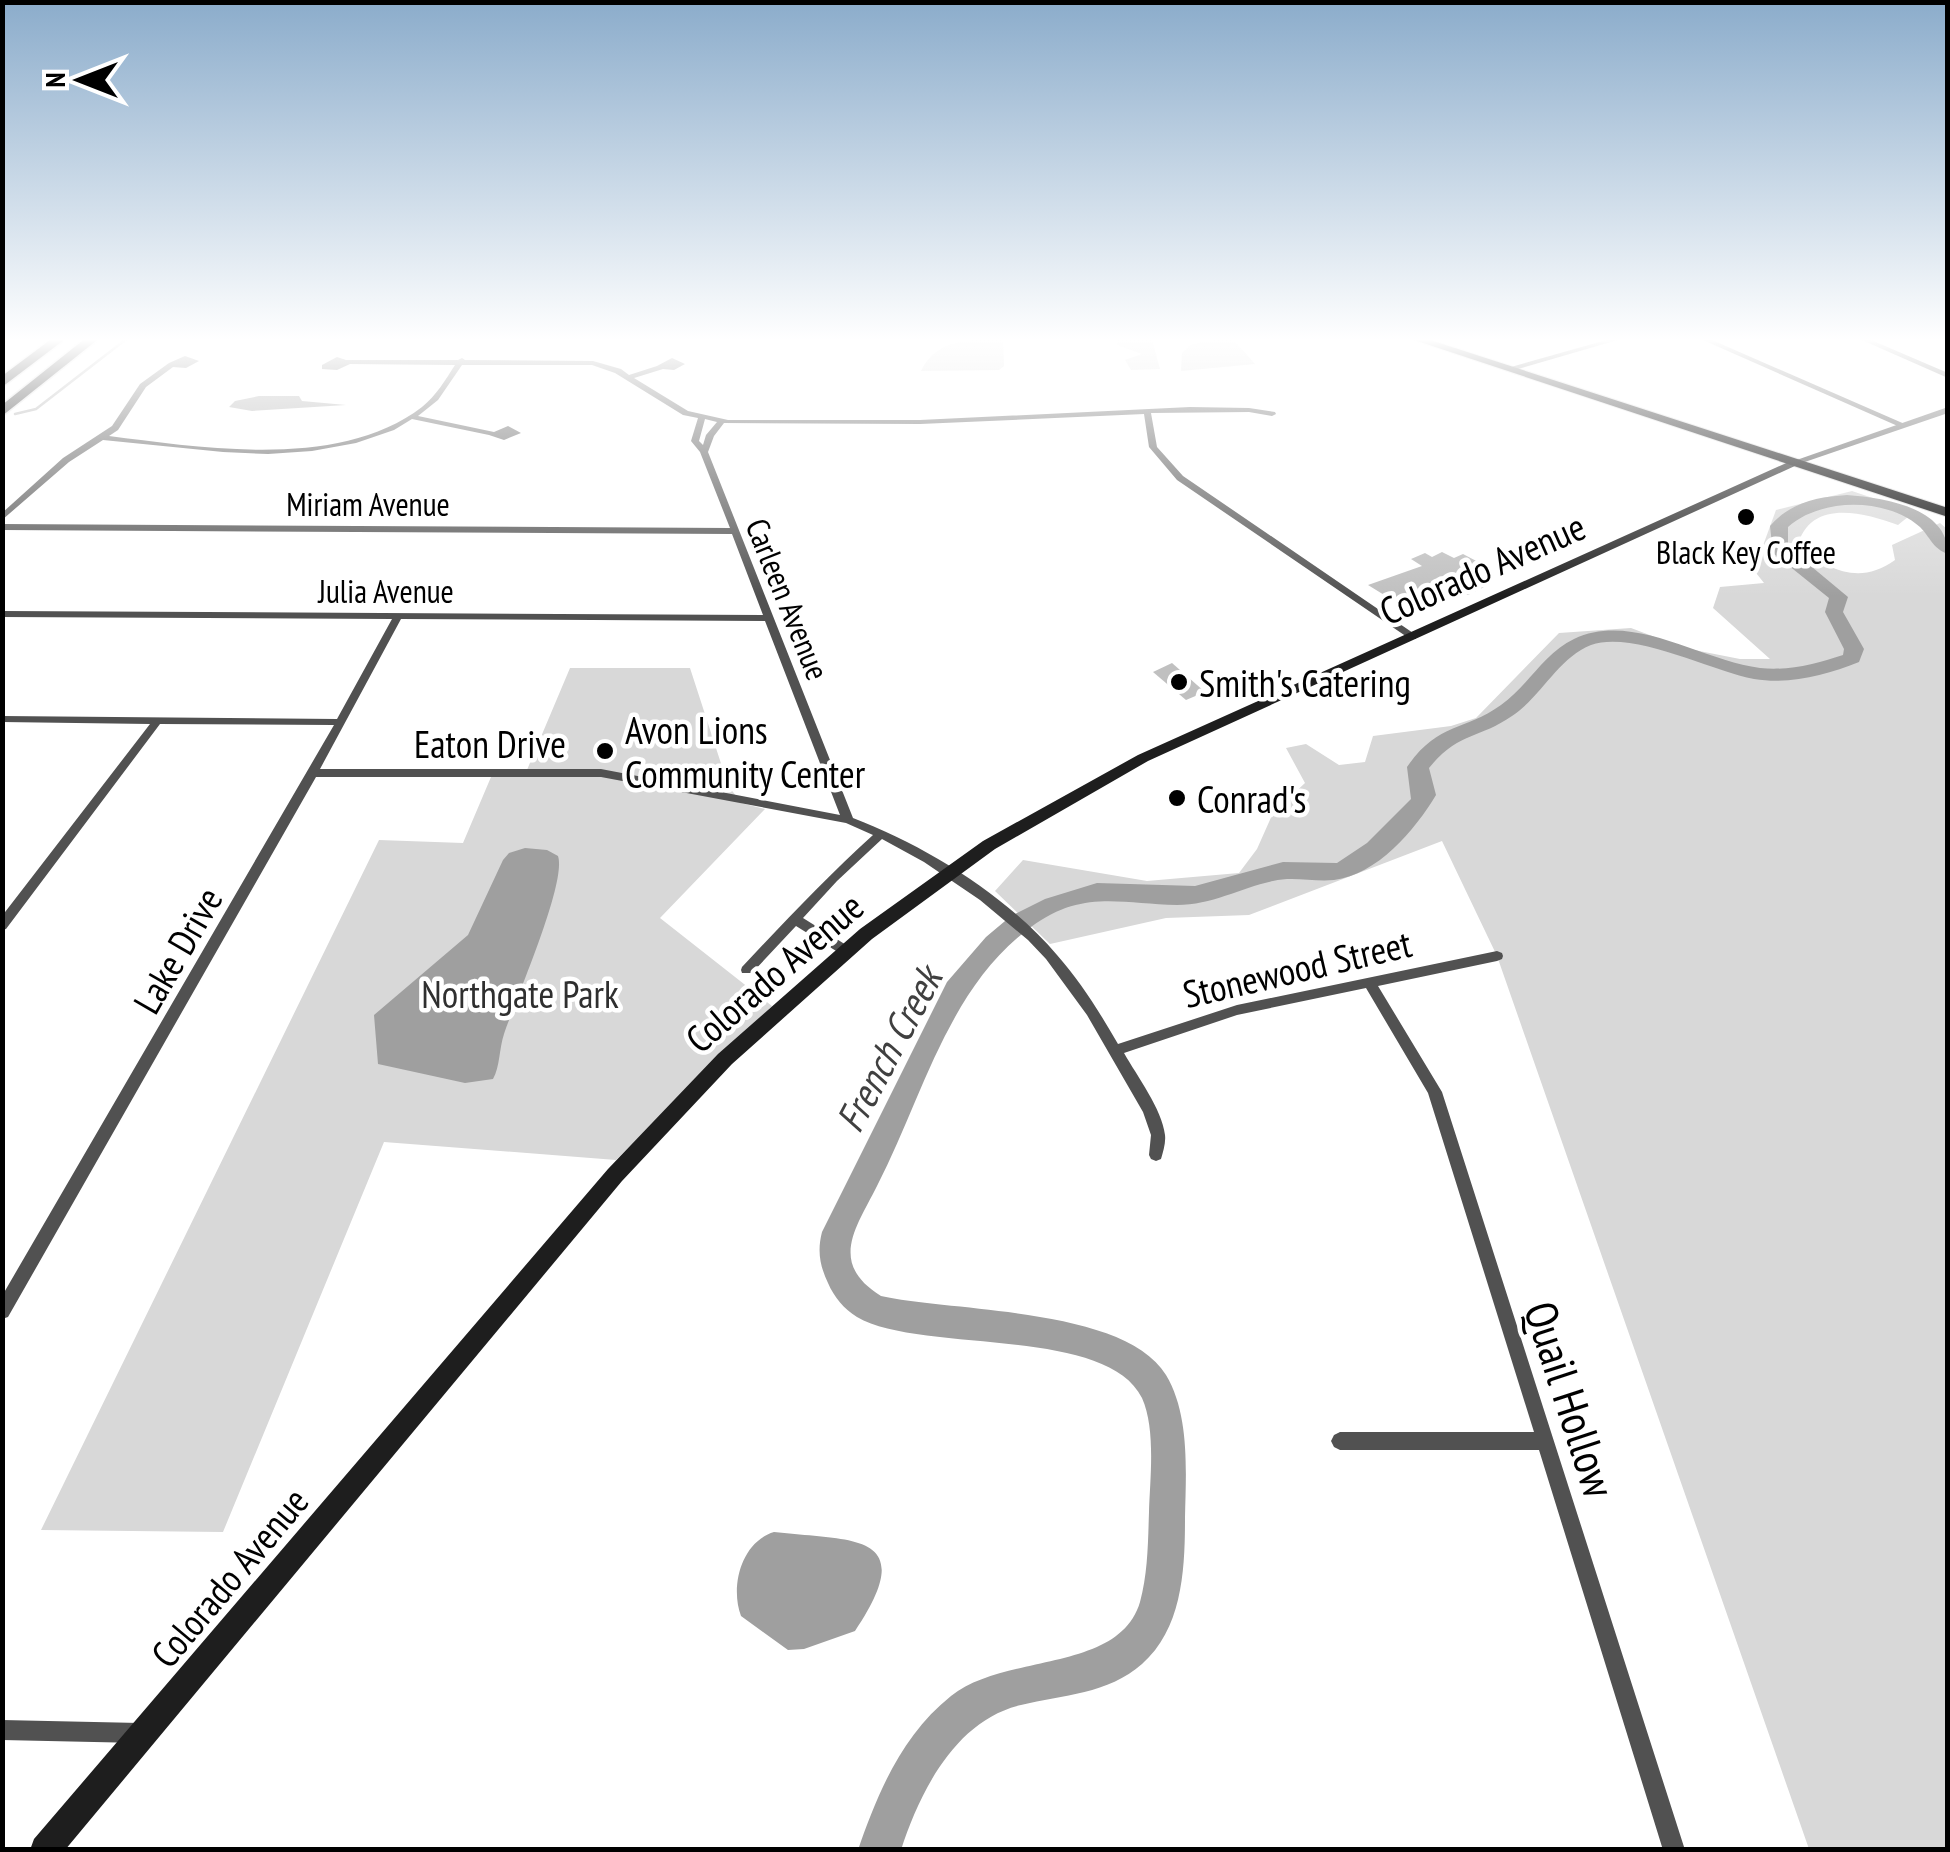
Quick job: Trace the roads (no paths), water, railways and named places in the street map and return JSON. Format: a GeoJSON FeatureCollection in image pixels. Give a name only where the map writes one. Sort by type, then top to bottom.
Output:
{"type":"FeatureCollection","features":[{"type":"Feature","properties":{"kind":"main road"},"geometry":{"type":"LineString","coordinates":[[1672,423],[1948,513]]}},
{"type":"Feature","properties":{"kind":"main road","name":"Colorado Avenue"},"geometry":{"type":"LineString","coordinates":[[45,1850],[615,1174],[725,1058],[846,951],[949,872],[1111,775],[1793,463]]}},
{"type":"Feature","properties":{"kind":"street"},"geometry":{"type":"LineString","coordinates":[[2,518],[66,460],[119,423]]}},
{"type":"Feature","properties":{"kind":"street"},"geometry":{"type":"LineString","coordinates":[[101,438],[211,450],[294,448],[358,438],[397,423]]}},
{"type":"Feature","properties":{"kind":"street"},"geometry":{"type":"LineString","coordinates":[[439,423],[494,434]]}},
{"type":"Feature","properties":{"kind":"street","name":"Carleen Avenue"},"geometry":{"type":"LineString","coordinates":[[700,423],[695,438],[704,452],[848,820]]}},
{"type":"Feature","properties":{"kind":"street"},"geometry":{"type":"LineString","coordinates":[[704,452],[720,423]]}},
{"type":"Feature","properties":{"kind":"street"},"geometry":{"type":"LineString","coordinates":[[1149,423],[1153,447],[1180,478],[1413,637]]}},
{"type":"Feature","properties":{"kind":"street"},"geometry":{"type":"LineString","coordinates":[[1793,463],[1903,424]]}},
{"type":"Feature","properties":{"kind":"street","name":"Miriam Avenue"},"geometry":{"type":"LineString","coordinates":[[2,528],[734,531]]}},
{"type":"Feature","properties":{"kind":"street","name":"Julia Avenue"},"geometry":{"type":"LineString","coordinates":[[2,614],[768,618]]}},
{"type":"Feature","properties":{"kind":"street","name":"Lake Drive"},"geometry":{"type":"LineString","coordinates":[[2,1312],[313,773],[398,616]]}},
{"type":"Feature","properties":{"kind":"street"},"geometry":{"type":"LineString","coordinates":[[2,720],[341,722]]}},
{"type":"Feature","properties":{"kind":"street"},"geometry":{"type":"LineString","coordinates":[[2,926],[157,720]]}},
{"type":"Feature","properties":{"kind":"street","name":"Eaton Drive"},"geometry":{"type":"LineString","coordinates":[[313,773],[601,773],[848,820],[880,834],[949,872],[1030,936],[1060,967],[1154,1119],[1158,1135],[1156,1155]]}},
{"type":"Feature","properties":{"kind":"street"},"geometry":{"type":"LineString","coordinates":[[747,970],[880,834]]}},
{"type":"Feature","properties":{"kind":"street"},"geometry":{"type":"LineString","coordinates":[[794,919],[846,951]]}},
{"type":"Feature","properties":{"kind":"street","name":"Stonewood Street"},"geometry":{"type":"LineString","coordinates":[[1114,1052],[1229,1012],[1497,956]]}},
{"type":"Feature","properties":{"kind":"street","name":"Quail Hollow"},"geometry":{"type":"LineString","coordinates":[[1370,983],[1435,1092],[1674,1850]]}},
{"type":"Feature","properties":{"kind":"street"},"geometry":{"type":"LineString","coordinates":[[1340,1441],[1546,1441]]}},
{"type":"Feature","properties":{"kind":"street"},"geometry":{"type":"LineString","coordinates":[[2,1730],[144,1733]]}},
{"type":"Feature","properties":{"kind":"waterway","name":"French Creek"},"geometry":{"type":"LineString","coordinates":[[879,1850],[913,1771],[948,1725],[994,1693],[1084,1674],[1112,1662],[1145,1633],[1156,1611],[1162,1583],[1168,1494],[1165,1431],[1156,1390],[1142,1372],[1110,1352],[1068,1339],[877,1311],[853,1294],[836,1265],[837,1232],[886,1138],[942,1014],[974,966],[1028,916],[1083,895],[1110,890],[1195,895],[1274,872],[1334,872],[1352,866],[1388,838],[1420,804],[1425,795],[1418,767],[1437,745],[1450,735],[1506,711],[1562,656],[1585,641],[1602,637],[1645,642],[1767,674],[1804,672],[1852,658],[1854,649],[1834,612],[1839,597],[1779,549],[1779,526],[1809,506],[1847,500],[1887,506],[1921,520],[1948,549]]}},
{"type":"Feature","properties":{"kind":"place","name":"Black Key Coffee"},"geometry":{"type":"Point","coordinates":[1746,517]}},
{"type":"Feature","properties":{"kind":"place","name":"Smith's Catering"},"geometry":{"type":"Point","coordinates":[1179,682]}},
{"type":"Feature","properties":{"kind":"place","name":"Avon Lions Community Center"},"geometry":{"type":"Point","coordinates":[605,751]}},
{"type":"Feature","properties":{"kind":"place","name":"Conrad's"},"geometry":{"type":"Point","coordinates":[1177,798]}},
{"type":"Feature","properties":{"kind":"park label","name":"Northgate Park"},"geometry":{"type":"Point","coordinates":[520,993]}}]}
